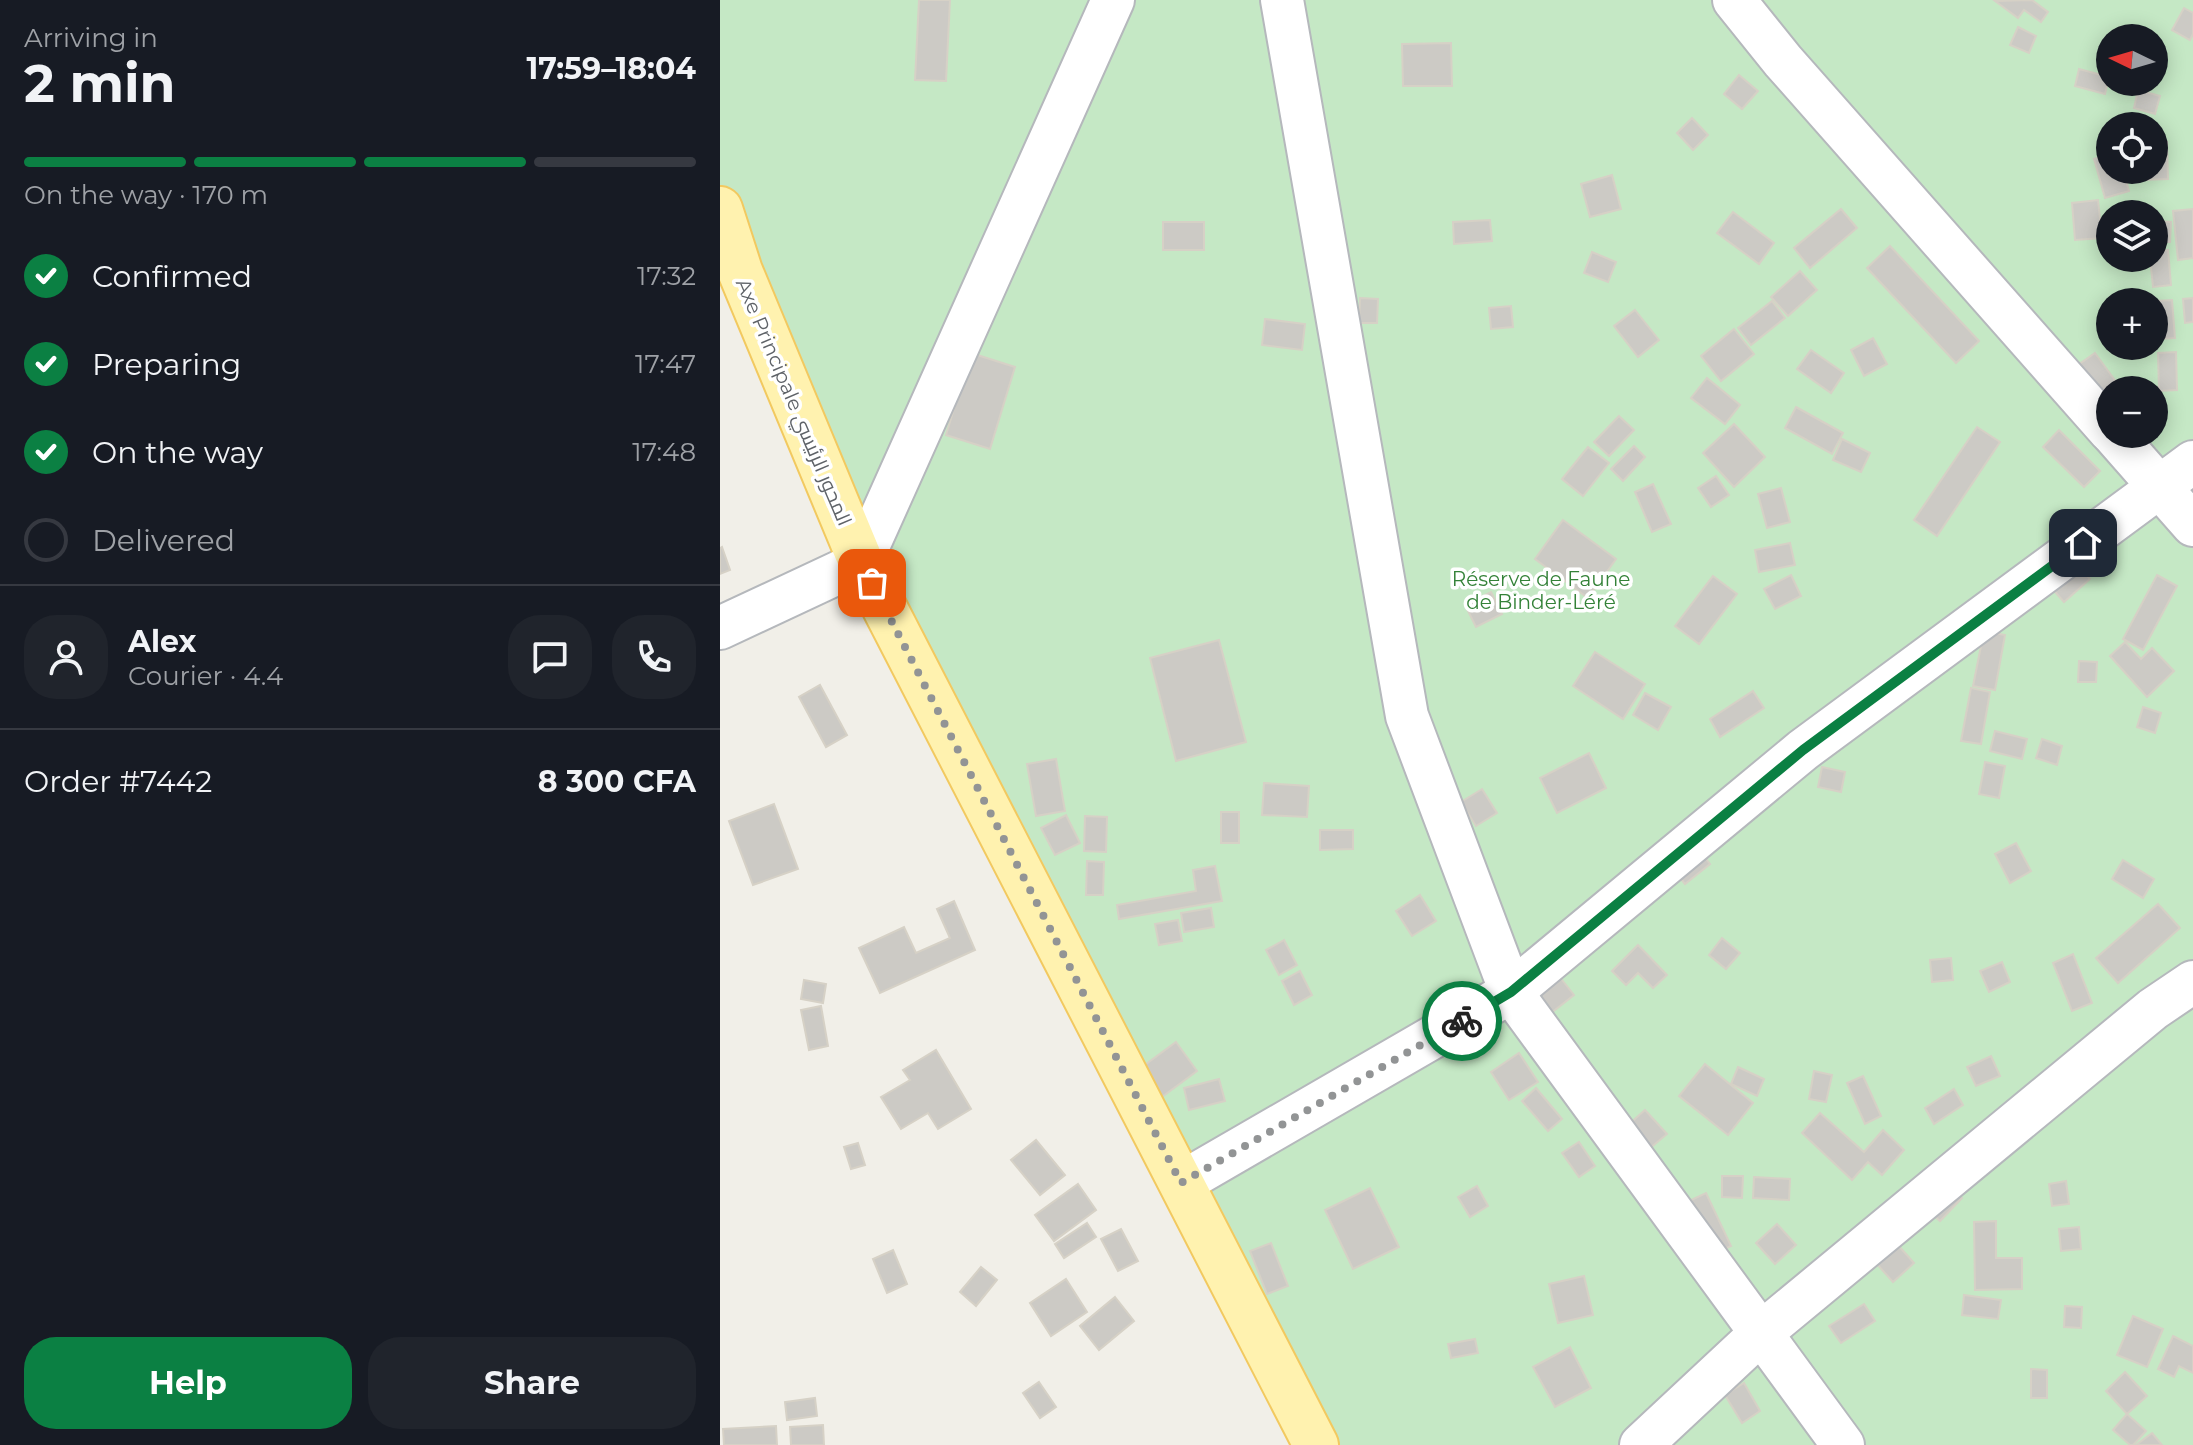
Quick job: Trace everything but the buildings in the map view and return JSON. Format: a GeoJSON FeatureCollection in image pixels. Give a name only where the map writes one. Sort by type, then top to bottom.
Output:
{"type":"FeatureCollection","features":[{"type":"Feature","properties":{"kind":"main road","name":"Axe Principale المحور الرئيسي"},"geometry":{"type":"LineString","coordinates":[[720,209],[740,271],[861,562],[1316,1445]]}},
{"type":"Feature","properties":{"kind":"street"},"geometry":{"type":"LineString","coordinates":[[720,628],[861,562],[1113,0]]}},
{"type":"Feature","properties":{"kind":"street"},"geometry":{"type":"LineString","coordinates":[[1282,0],[1407,716],[1511,992],[1843,1445]]}},
{"type":"Feature","properties":{"kind":"street"},"geometry":{"type":"LineString","coordinates":[[1734,0],[1793,73],[2096,415]]}},
{"type":"Feature","properties":{"kind":"street"},"geometry":{"type":"LineString","coordinates":[[2125,448],[2193,525]]}},
{"type":"Feature","properties":{"kind":"street"},"geometry":{"type":"LineString","coordinates":[[1181,1183],[1511,992],[1803,750],[2193,462]]}},
{"type":"Feature","properties":{"kind":"street"},"geometry":{"type":"LineString","coordinates":[[1641,1445],[1761,1333],[2153,1009],[2193,982]]}},
{"type":"Feature","properties":{"kind":"green space","name":"Réserve de Faune de Binder-Léré"},"geometry":{"type":"Polygon","coordinates":[[[720,0],[2193,0],[2193,1445],[1316,1445],[895,625],[720,209],[720,0]]]}},
{"type":"Feature","properties":{"kind":"way so far"},"geometry":{"type":"LineString","coordinates":[[872,583],[1181,1183],[1462,1021]]}},
{"type":"Feature","properties":{"kind":"route"},"geometry":{"type":"LineString","coordinates":[[1462,1021],[1511,992],[1803,750],[2083,543]]}}]}
